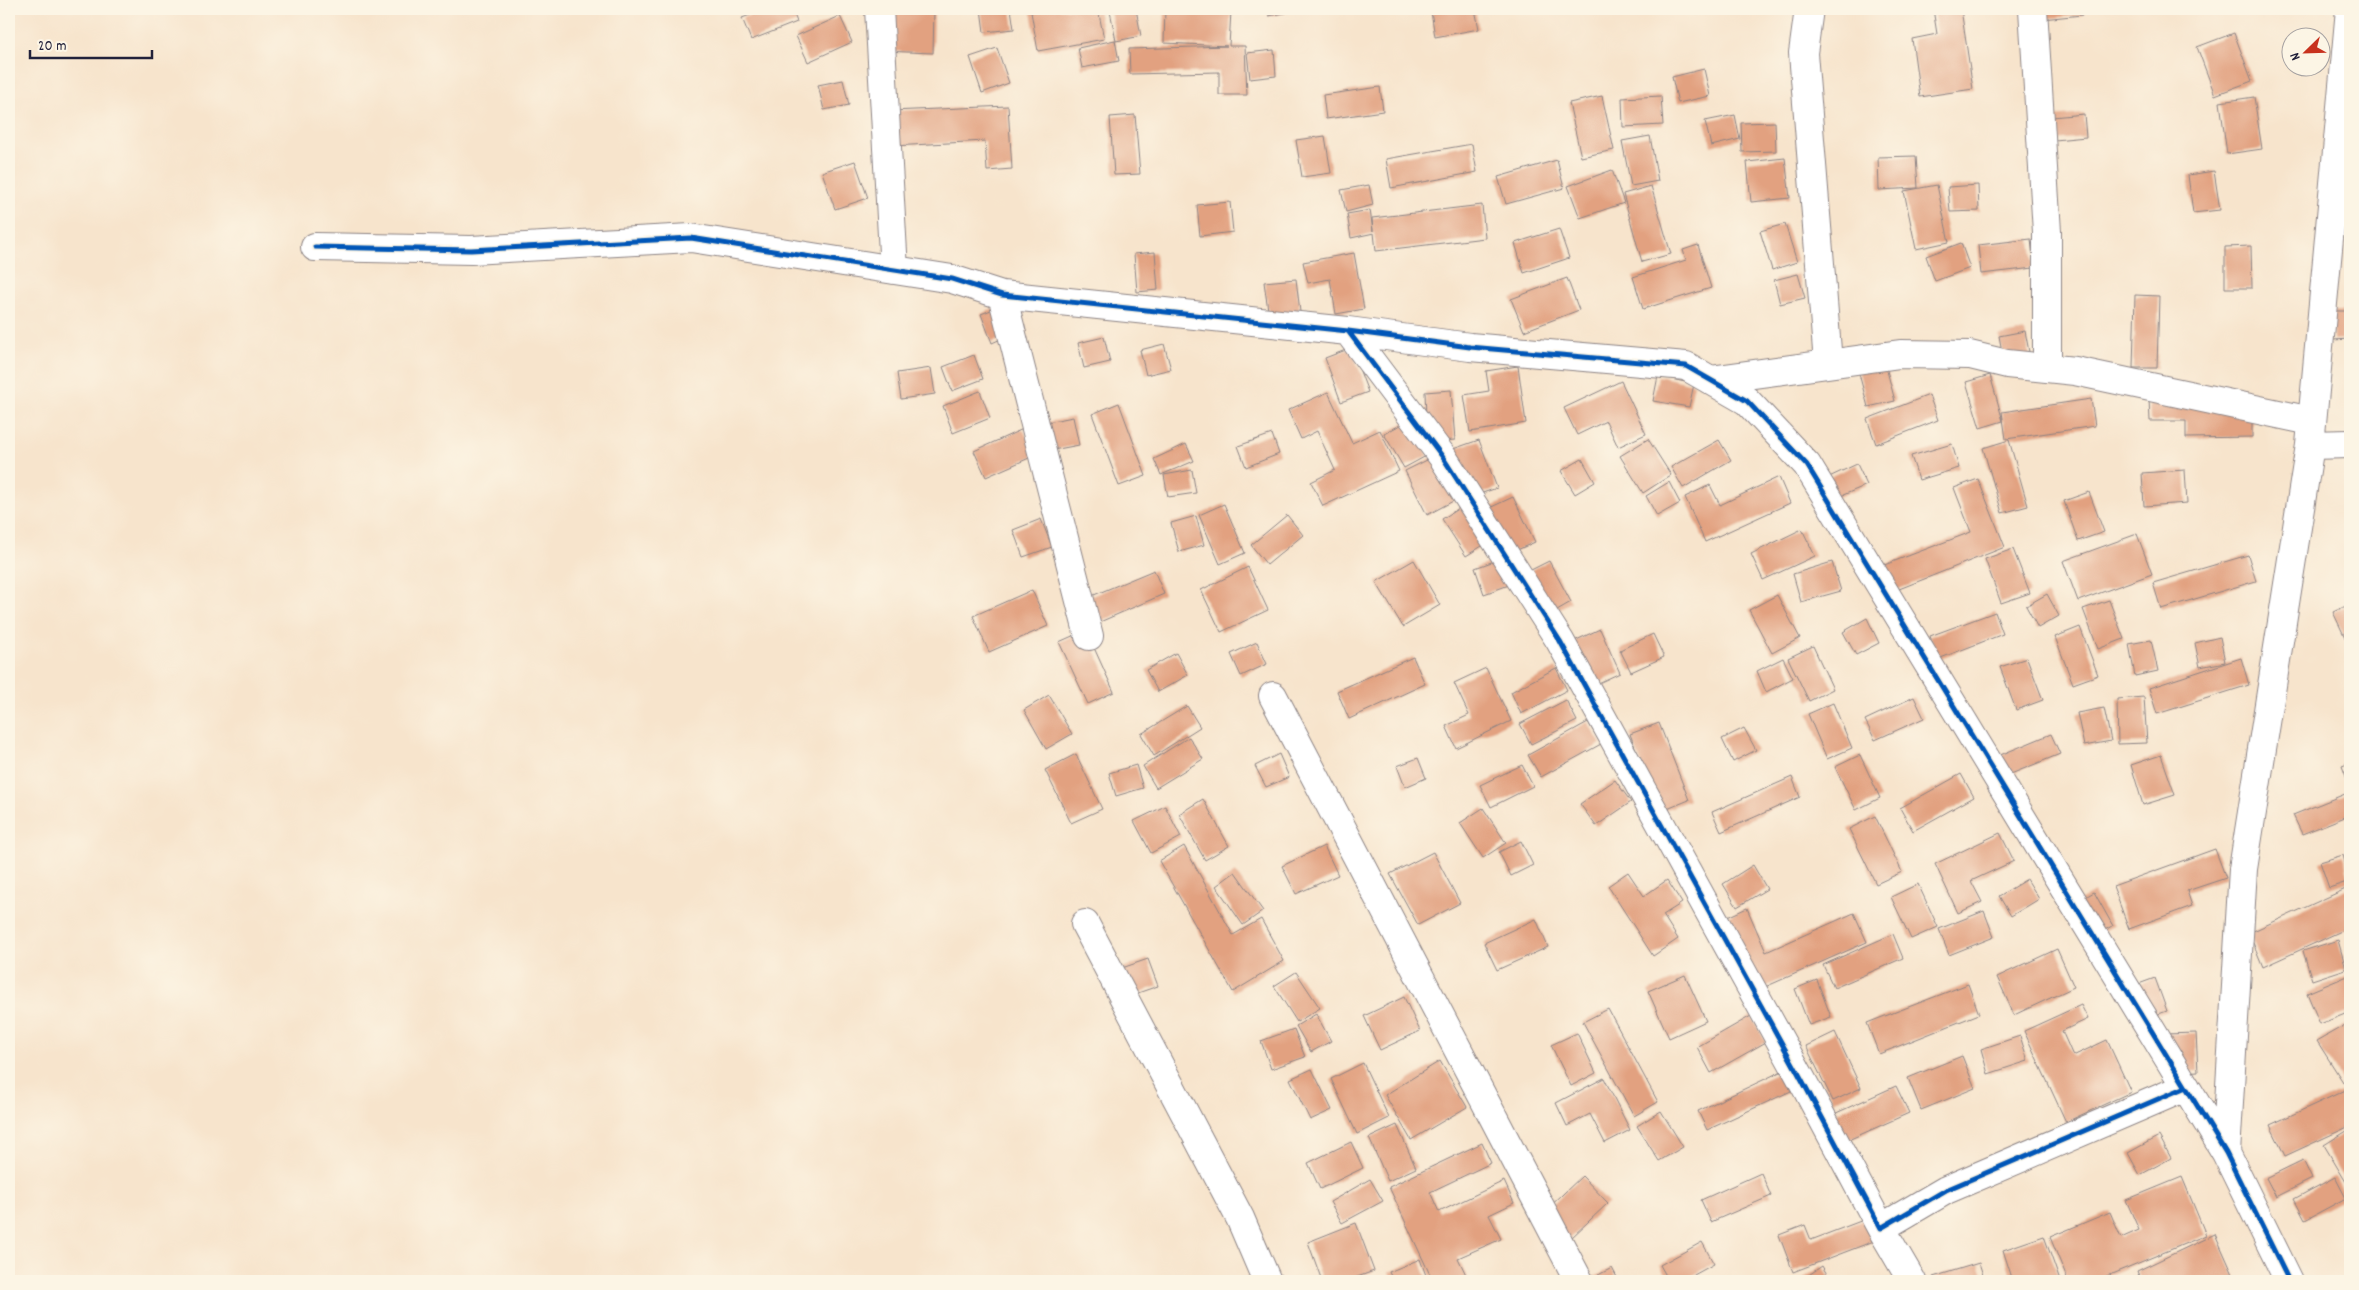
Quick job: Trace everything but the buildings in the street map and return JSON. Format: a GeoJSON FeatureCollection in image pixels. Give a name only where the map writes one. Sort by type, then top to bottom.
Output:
{"type":"FeatureCollection","features":[{"type":"Feature","properties":{"kind":"street"},"geometry":{"type":"LineString","coordinates":[[879,9],[894,270]]}},
{"type":"Feature","properties":{"kind":"street"},"geometry":{"type":"LineString","coordinates":[[1809,9],[1803,53],[1828,364]]}},
{"type":"Feature","properties":{"kind":"street"},"geometry":{"type":"LineString","coordinates":[[2033,9],[2047,232],[2047,368]]}},
{"type":"Feature","properties":{"kind":"street"},"geometry":{"type":"LineString","coordinates":[[2226,1153],[2243,869],[2311,433],[2350,9]]}},
{"type":"Feature","properties":{"kind":"street"},"geometry":{"type":"LineString","coordinates":[[315,247],[471,250],[691,238],[952,279],[1002,295],[1348,331],[1470,347],[1686,366],[1747,401],[1807,466],[2226,1153],[2289,1281]]}},
{"type":"Feature","properties":{"kind":"street"},"geometry":{"type":"LineString","coordinates":[[1002,295],[1089,636]]}},
{"type":"Feature","properties":{"kind":"street"},"geometry":{"type":"LineString","coordinates":[[1348,331],[1442,456],[1560,641],[1802,1080],[1881,1228],[1912,1281]]}},
{"type":"Feature","properties":{"kind":"street"},"geometry":{"type":"LineString","coordinates":[[1710,380],[1900,354],[1960,355],[2007,364],[2075,372],[2350,444]]}},
{"type":"Feature","properties":{"kind":"street"},"geometry":{"type":"LineString","coordinates":[[1273,696],[1579,1281]]}},
{"type":"Feature","properties":{"kind":"street"},"geometry":{"type":"LineString","coordinates":[[1085,924],[1240,1218],[1267,1281]]}},
{"type":"Feature","properties":{"kind":"street"},"geometry":{"type":"LineString","coordinates":[[1881,1228],[1946,1190],[2186,1087]]}},
{"type":"Feature","properties":{"kind":"cycle path"},"geometry":{"type":"LineString","coordinates":[[315,247],[471,250],[691,238],[952,279],[1002,295],[1348,331],[1470,347],[1686,366],[1747,401],[1807,465],[2226,1153],[2289,1281]]}},
{"type":"Feature","properties":{"kind":"cycle path"},"geometry":{"type":"LineString","coordinates":[[1348,331],[1442,456],[1560,641],[1802,1080],[1881,1228],[1946,1190],[2186,1087]]}}]}
